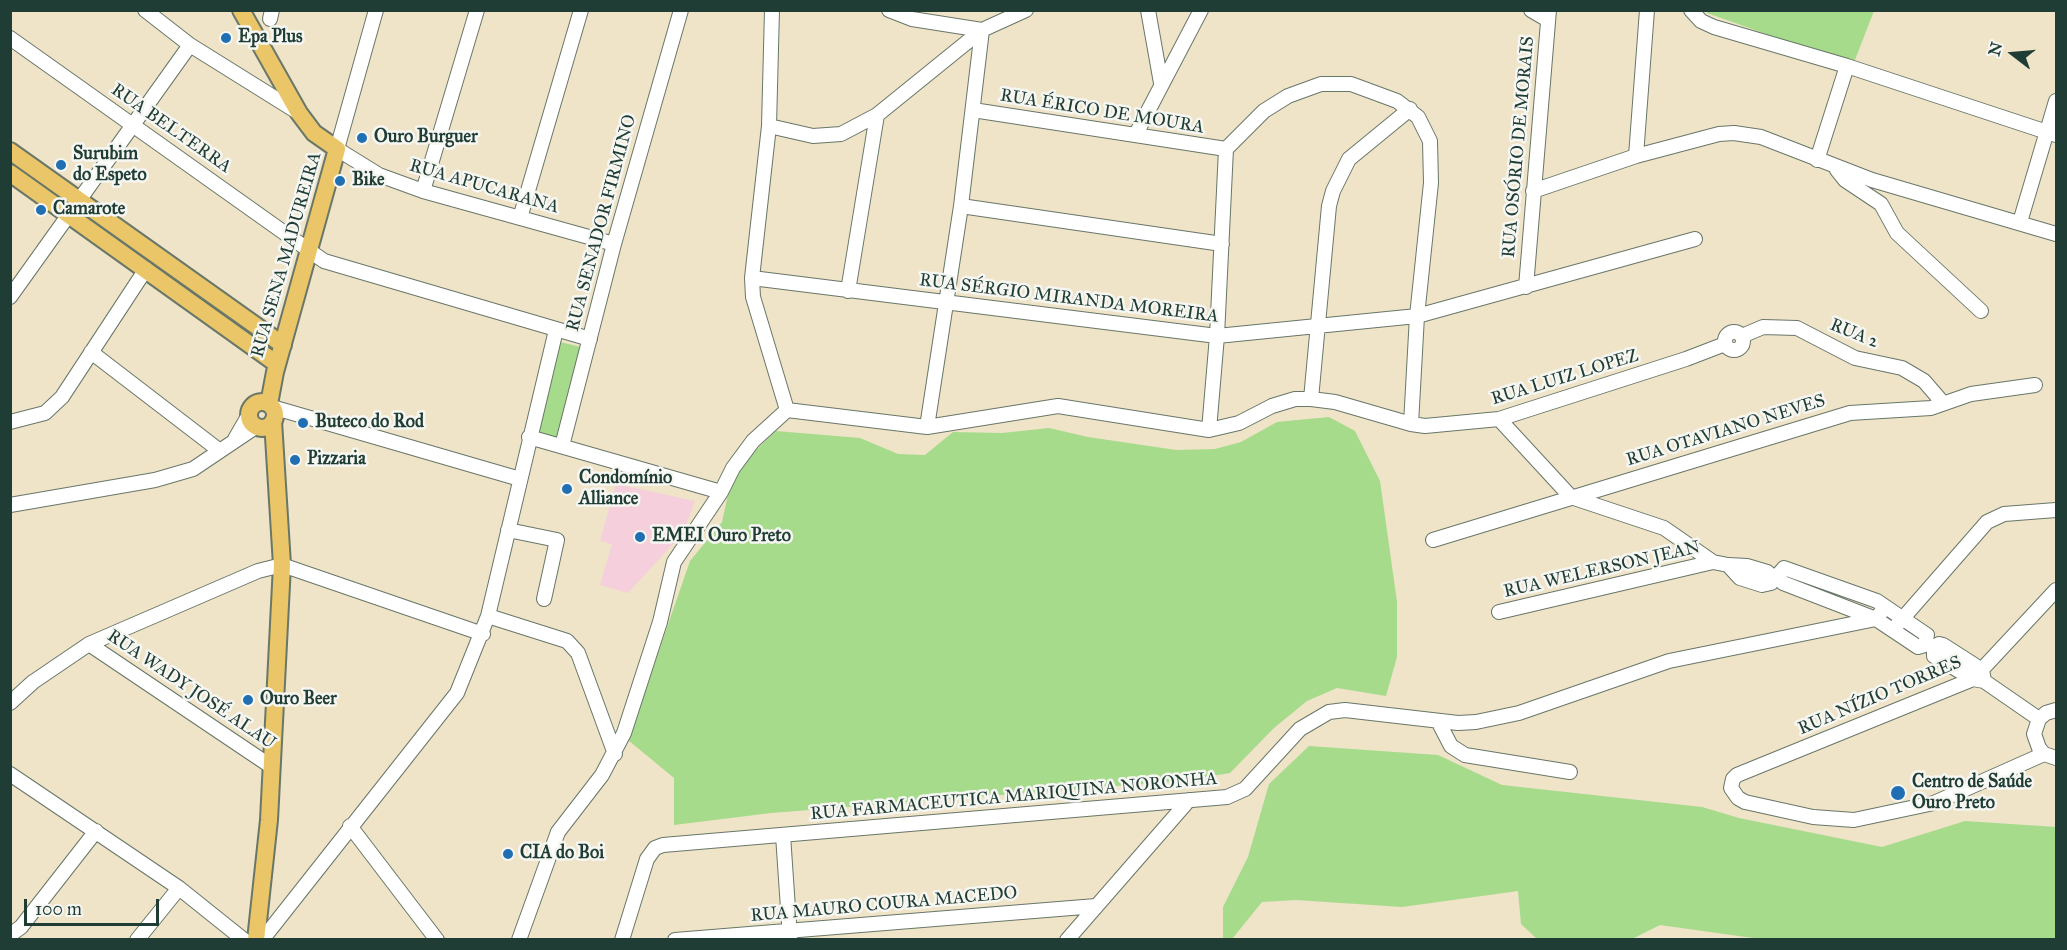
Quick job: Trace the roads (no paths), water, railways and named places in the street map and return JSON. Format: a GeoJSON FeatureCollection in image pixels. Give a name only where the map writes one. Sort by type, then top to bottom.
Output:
{"type":"FeatureCollection","features":[{"type":"Feature","properties":{"kind":"main road"},"geometry":{"type":"LineString","coordinates":[[242,10],[299,113]]}},
{"type":"Feature","properties":{"kind":"main road","name":"RUA APUCARANA"},"geometry":{"type":"LineString","coordinates":[[299,113],[314,133],[337,149]]}},
{"type":"Feature","properties":{"kind":"main road","name":"RUA SENA MADUREIRA"},"geometry":{"type":"LineString","coordinates":[[264,415],[337,149]]}},
{"type":"Feature","properties":{"kind":"main road"},"geometry":{"type":"LineString","coordinates":[[10,151],[283,345]]}},
{"type":"Feature","properties":{"kind":"main road"},"geometry":{"type":"LineString","coordinates":[[10,172],[276,368]]}},
{"type":"Feature","properties":{"kind":"main road"},"geometry":{"type":"LineString","coordinates":[[256,939],[265,870],[282,565],[275,456],[264,415]]}},
{"type":"Feature","properties":{"kind":"main road"},"geometry":{"type":"LineString","coordinates":[[245,939],[265,870]]}},
{"type":"Feature","properties":{"kind":"street","name":"RUA APUCARANA"},"geometry":{"type":"LineString","coordinates":[[145,10],[190,45],[299,113]]}},
{"type":"Feature","properties":{"kind":"street"},"geometry":{"type":"LineString","coordinates":[[337,149],[376,10]]}},
{"type":"Feature","properties":{"kind":"street"},"geometry":{"type":"LineString","coordinates":[[423,191],[477,10]]}},
{"type":"Feature","properties":{"kind":"street"},"geometry":{"type":"LineString","coordinates":[[520,218],[581,10]]}},
{"type":"Feature","properties":{"kind":"street","name":"RUA SENADOR FIRMINO"},"geometry":{"type":"LineString","coordinates":[[562,446],[614,244],[681,10]]}},
{"type":"Feature","properties":{"kind":"street"},"geometry":{"type":"LineString","coordinates":[[772,10],[770,126],[752,278],[753,297],[787,410]]}},
{"type":"Feature","properties":{"kind":"street"},"geometry":{"type":"LineString","coordinates":[[889,10],[912,19],[982,30]]}},
{"type":"Feature","properties":{"kind":"street"},"geometry":{"type":"LineString","coordinates":[[770,126],[813,136],[841,134],[877,116],[982,30],[1026,10]]}},
{"type":"Feature","properties":{"kind":"street"},"geometry":{"type":"LineString","coordinates":[[1148,10],[1161,83]]}},
{"type":"Feature","properties":{"kind":"street"},"geometry":{"type":"LineString","coordinates":[[1136,134],[1201,10]]}},
{"type":"Feature","properties":{"kind":"street"},"geometry":{"type":"LineString","coordinates":[[1531,10],[1548,15]]}},
{"type":"Feature","properties":{"kind":"street"},"geometry":{"type":"LineString","coordinates":[[1636,156],[1647,10]]}},
{"type":"Feature","properties":{"kind":"street"},"geometry":{"type":"LineString","coordinates":[[1691,10],[1701,21],[1714,27],[1847,66],[2052,134]]}},
{"type":"Feature","properties":{"kind":"street","name":"RUA OSÓRIO DE MORAIS"},"geometry":{"type":"LineString","coordinates":[[1526,287],[1548,15]]}},
{"type":"Feature","properties":{"kind":"street"},"geometry":{"type":"LineString","coordinates":[[927,427],[961,206],[982,30]]}},
{"type":"Feature","properties":{"kind":"street","name":"RUA BELTERRA"},"geometry":{"type":"LineString","coordinates":[[10,38],[133,123],[324,261],[590,339]]}},
{"type":"Feature","properties":{"kind":"street"},"geometry":{"type":"LineString","coordinates":[[10,297],[190,45]]}},
{"type":"Feature","properties":{"kind":"street"},"geometry":{"type":"LineString","coordinates":[[1817,160],[1847,66]]}},
{"type":"Feature","properties":{"kind":"street"},"geometry":{"type":"LineString","coordinates":[[519,939],[558,832],[602,775],[615,754],[660,622],[674,562],[721,492],[733,468],[753,441],[787,410],[927,427],[1058,406],[1209,430],[1217,336],[1226,149],[1264,111],[1288,96],[1321,84],[1351,84],[1368,89],[1410,109],[1426,128],[1432,153],[1417,316],[1411,424]]}},
{"type":"Feature","properties":{"kind":"street"},"geometry":{"type":"LineString","coordinates":[[2020,222],[2052,134],[2056,101]]}},
{"type":"Feature","properties":{"kind":"street"},"geometry":{"type":"LineString","coordinates":[[1311,399],[1329,206],[1338,178],[1350,159],[1410,109]]}},
{"type":"Feature","properties":{"kind":"street","name":"RUA ÉRICO DE MOURA"},"geometry":{"type":"LineString","coordinates":[[973,110],[1226,149]]}},
{"type":"Feature","properties":{"kind":"street"},"geometry":{"type":"LineString","coordinates":[[848,291],[877,116]]}},
{"type":"Feature","properties":{"kind":"street"},"geometry":{"type":"LineString","coordinates":[[1533,191],[1636,156],[1719,134],[1734,133],[1761,136],[1836,168],[2056,234]]}},
{"type":"Feature","properties":{"kind":"street","name":"RUA APUCARANA"},"geometry":{"type":"LineString","coordinates":[[337,149],[379,175],[423,191],[614,244]]}},
{"type":"Feature","properties":{"kind":"street"},"geometry":{"type":"LineString","coordinates":[[1836,168],[1845,180],[1881,204],[1897,233],[1981,312]]}},
{"type":"Feature","properties":{"kind":"street"},"geometry":{"type":"LineString","coordinates":[[961,206],[1222,243]]}},
{"type":"Feature","properties":{"kind":"street","name":"RUA SÉRGIO MIRANDA MOREIRA"},"geometry":{"type":"LineString","coordinates":[[752,278],[1217,336],[1317,328],[1417,316],[1695,239]]}},
{"type":"Feature","properties":{"kind":"street"},"geometry":{"type":"LineString","coordinates":[[10,422],[45,413],[62,398],[146,270]]}},
{"type":"Feature","properties":{"kind":"street","name":"RUA 2"},"geometry":{"type":"LineString","coordinates":[[1725,344],[1734,351],[1740,349],[1743,338],[1763,327],[1797,328],[1855,358],[1902,368],[1924,381],[1943,403]]}},
{"type":"Feature","properties":{"kind":"street"},"geometry":{"type":"LineString","coordinates":[[262,939],[457,693],[483,634],[488,616],[556,330]]}},
{"type":"Feature","properties":{"kind":"street"},"geometry":{"type":"LineString","coordinates":[[1743,338],[1751,355]]}},
{"type":"Feature","properties":{"kind":"street","name":"RUA LUIZ LOPEZ"},"geometry":{"type":"LineString","coordinates":[[1209,430],[1239,423],[1272,406],[1295,399],[1335,402],[1425,426],[1498,419],[1686,359],[1725,344]]}},
{"type":"Feature","properties":{"kind":"street"},"geometry":{"type":"LineString","coordinates":[[91,352],[220,451]]}},
{"type":"Feature","properties":{"kind":"street","name":"RUA OTAVIANO NEVES"},"geometry":{"type":"LineString","coordinates":[[1433,540],[1850,413],[1931,408],[1971,394],[2035,385]]}},
{"type":"Feature","properties":{"kind":"street"},"geometry":{"type":"LineString","coordinates":[[264,415],[291,412],[520,479]]}},
{"type":"Feature","properties":{"kind":"street","name":"RUA SENA MADUREIRA"},"geometry":{"type":"LineString","coordinates":[[10,505],[155,480],[193,469],[234,441],[264,415]]}},
{"type":"Feature","properties":{"kind":"street"},"geometry":{"type":"LineString","coordinates":[[1498,419],[1571,497],[1664,528],[1713,562],[1728,565]]}},
{"type":"Feature","properties":{"kind":"street"},"geometry":{"type":"LineString","coordinates":[[529,437],[721,492]]}},
{"type":"Feature","properties":{"kind":"street"},"geometry":{"type":"LineString","coordinates":[[1894,630],[1902,617],[1987,522],[2004,514],[2056,510]]}},
{"type":"Feature","properties":{"kind":"street"},"geometry":{"type":"LineString","coordinates":[[508,530],[556,540],[544,599]]}},
{"type":"Feature","properties":{"kind":"street","name":"RUA WELERSON JEAN"},"geometry":{"type":"LineString","coordinates":[[1499,612],[1713,562]]}},
{"type":"Feature","properties":{"kind":"street"},"geometry":{"type":"LineString","coordinates":[[10,703],[33,682],[89,644],[258,572],[282,565],[483,634]]}},
{"type":"Feature","properties":{"kind":"street"},"geometry":{"type":"LineString","coordinates":[[1788,568],[1877,601],[1902,617],[1927,634],[1926,645],[1918,647],[1876,619],[1783,583],[1778,580],[1778,572],[1788,568]]}},
{"type":"Feature","properties":{"kind":"street","name":"RUA NÍZIO TORRES"},"geometry":{"type":"LineString","coordinates":[[2050,756],[1934,803],[1854,820],[1813,818],[1745,802],[1738,798],[1731,788],[1733,778],[1737,775],[1980,677],[2056,590]]}},
{"type":"Feature","properties":{"kind":"street"},"geometry":{"type":"LineString","coordinates":[[1570,772],[1480,760],[1465,755],[1451,746],[1438,721],[1476,722],[1519,713],[1669,661],[1876,619],[1885,607]]}},
{"type":"Feature","properties":{"kind":"street"},"geometry":{"type":"LineString","coordinates":[[488,616],[567,641],[578,653],[615,754]]}},
{"type":"Feature","properties":{"kind":"street","name":"RUA WADY JOSÉ ALAU"},"geometry":{"type":"LineString","coordinates":[[89,644],[272,767]]}},
{"type":"Feature","properties":{"kind":"street"},"geometry":{"type":"LineString","coordinates":[[1980,677],[2039,719]]}},
{"type":"Feature","properties":{"kind":"street","name":"RUA FARMACEUTICA MARIQUINA NORONHA"},"geometry":{"type":"LineString","coordinates":[[622,939],[647,859],[655,848],[663,845],[1189,800],[1236,794],[1311,720],[1329,712],[1345,710],[1438,721]]}},
{"type":"Feature","properties":{"kind":"street"},"geometry":{"type":"LineString","coordinates":[[2050,756],[2038,748],[2034,734],[2039,719],[2046,713],[2056,710]]}},
{"type":"Feature","properties":{"kind":"street"},"geometry":{"type":"LineString","coordinates":[[11,775],[179,888],[245,939]]}},
{"type":"Feature","properties":{"kind":"street"},"geometry":{"type":"LineString","coordinates":[[1067,939],[1189,800]]}},
{"type":"Feature","properties":{"kind":"street"},"geometry":{"type":"LineString","coordinates":[[350,826],[437,939]]}},
{"type":"Feature","properties":{"kind":"street"},"geometry":{"type":"LineString","coordinates":[[10,935],[21,927],[96,831]]}},
{"type":"Feature","properties":{"kind":"street"},"geometry":{"type":"LineString","coordinates":[[783,835],[790,935]]}},
{"type":"Feature","properties":{"kind":"street"},"geometry":{"type":"LineString","coordinates":[[137,939],[179,888]]}},
{"type":"Feature","properties":{"kind":"street","name":"RUA MAURO COURA MACEDO"},"geometry":{"type":"LineString","coordinates":[[675,939],[790,935],[1096,906]]}},
{"type":"Feature","properties":{"kind":"place","name":"Epa Plus"},"geometry":{"type":"Point","coordinates":[226,38]}},
{"type":"Feature","properties":{"kind":"place","name":"Ouro Burguer"},"geometry":{"type":"Point","coordinates":[362,138]}},
{"type":"Feature","properties":{"kind":"place","name":"Surubim do Espeto"},"geometry":{"type":"Point","coordinates":[61,165]}},
{"type":"Feature","properties":{"kind":"place","name":"Bike"},"geometry":{"type":"Point","coordinates":[340,181]}},
{"type":"Feature","properties":{"kind":"place","name":"Camarote"},"geometry":{"type":"Point","coordinates":[41,210]}},
{"type":"Feature","properties":{"kind":"place","name":"Buteco do Rod"},"geometry":{"type":"Point","coordinates":[303,423]}},
{"type":"Feature","properties":{"kind":"place","name":"Pizzaria"},"geometry":{"type":"Point","coordinates":[295,460]}},
{"type":"Feature","properties":{"kind":"place","name":"Condomínio Alliance"},"geometry":{"type":"Point","coordinates":[567,489]}},
{"type":"Feature","properties":{"kind":"place","name":"EMEI Ouro Preto"},"geometry":{"type":"Point","coordinates":[640,537]}},
{"type":"Feature","properties":{"kind":"place","name":"Ouro Beer"},"geometry":{"type":"Point","coordinates":[248,700]}},
{"type":"Feature","properties":{"kind":"place","name":"Centro de Saúde Ouro Preto"},"geometry":{"type":"Point","coordinates":[1898,793]}},
{"type":"Feature","properties":{"kind":"place","name":"CIA do Boi"},"geometry":{"type":"Point","coordinates":[508,854]}}]}
